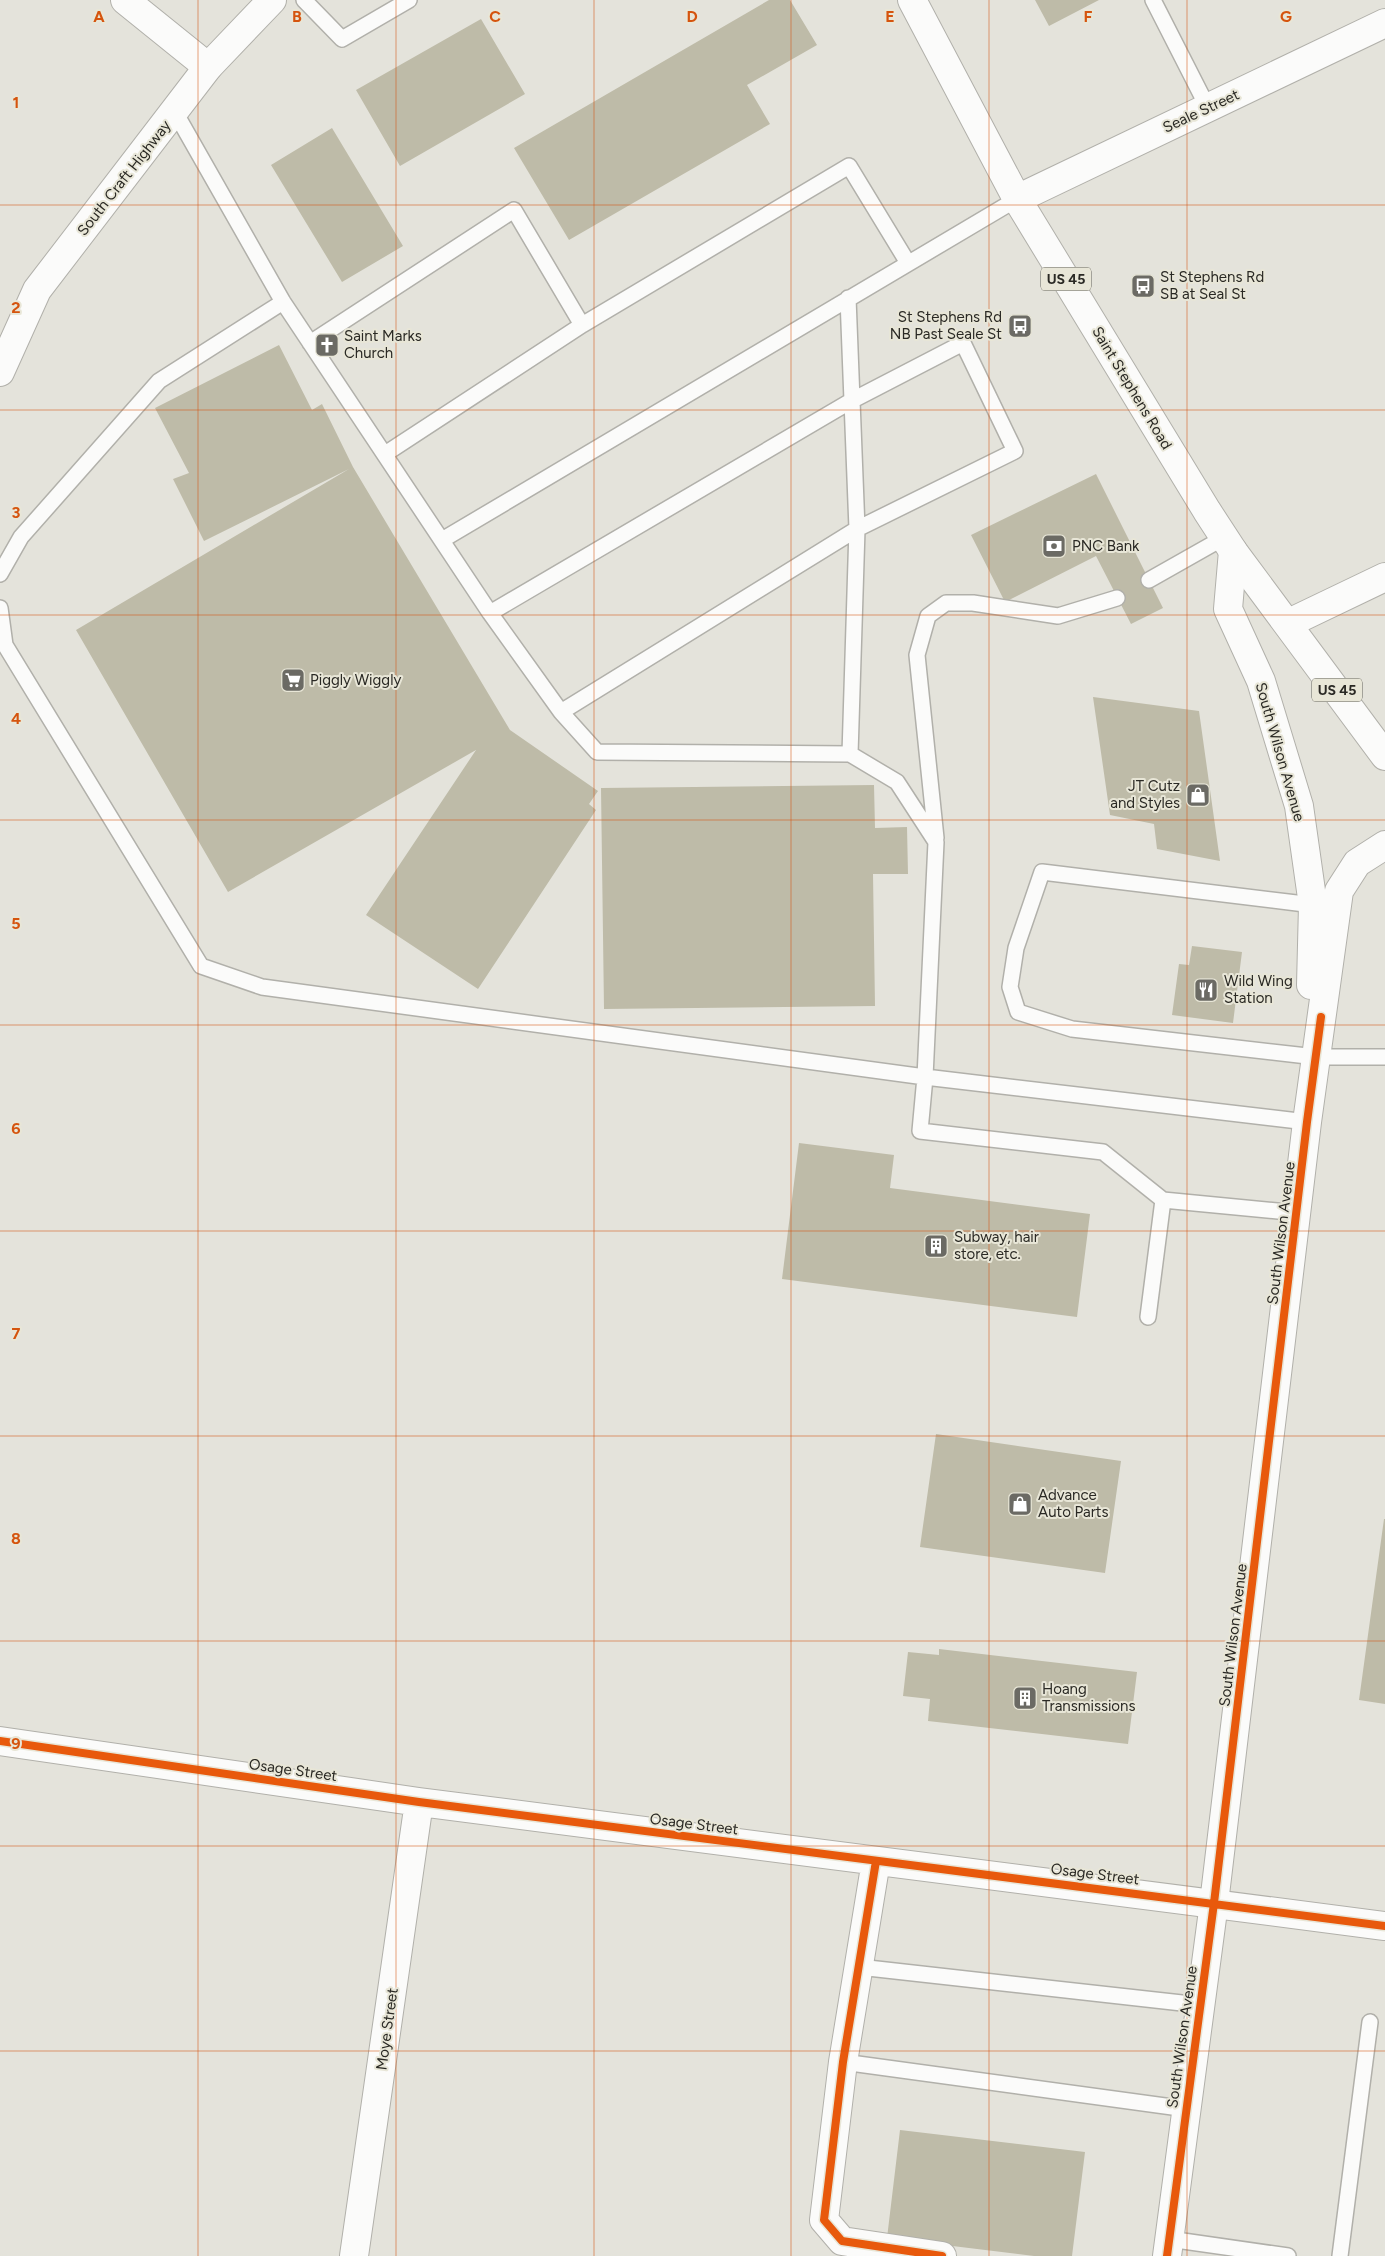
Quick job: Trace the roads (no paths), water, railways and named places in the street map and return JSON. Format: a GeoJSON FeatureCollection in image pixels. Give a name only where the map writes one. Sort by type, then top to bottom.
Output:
{"type":"FeatureCollection","features":[{"type":"Feature","properties":{"kind":"main road"},"geometry":{"type":"LineString","coordinates":[[125,0],[208,67]]}},
{"type":"Feature","properties":{"kind":"main road","name":"South Craft Highway"},"geometry":{"type":"LineString","coordinates":[[0,372],[37,290],[208,67],[272,0]]}},
{"type":"Feature","properties":{"kind":"main road","name":"Saint Stephens Road"},"geometry":{"type":"LineString","coordinates":[[912,0],[1017,199],[1207,511],[1229,544],[1289,623],[1385,756]]}},
{"type":"Feature","properties":{"kind":"main road","name":"Seale Street"},"geometry":{"type":"LineString","coordinates":[[1017,199],[1385,23]]}},
{"type":"Feature","properties":{"kind":"main road","name":"South Wilson Avenue"},"geometry":{"type":"LineString","coordinates":[[1229,544],[1228,609],[1261,681],[1299,806],[1312,905],[1310,983],[1321,1017]]}},
{"type":"Feature","properties":{"kind":"main road"},"geometry":{"type":"LineString","coordinates":[[1289,623],[1385,576]]}},
{"type":"Feature","properties":{"kind":"main road","name":"South Wilson Avenue"},"geometry":{"type":"LineString","coordinates":[[1168,2248],[1214,1903],[1298,1213],[1307,1122],[1339,891],[1358,863],[1385,845]]}},
{"type":"Feature","properties":{"kind":"main road","name":"Osage Street"},"geometry":{"type":"LineString","coordinates":[[0,1740],[420,1802],[1385,1926]]}},
{"type":"Feature","properties":{"kind":"main road","name":"Moye Street"},"geometry":{"type":"LineString","coordinates":[[354,2256],[420,1802]]}},
{"type":"Feature","properties":{"kind":"main road"},"geometry":{"type":"LineString","coordinates":[[876,1861],[843,2062],[824,2220],[842,2241],[942,2256]]}},
{"type":"Feature","properties":{"kind":"lane"},"geometry":{"type":"LineString","coordinates":[[304,0],[342,39],[409,0]]}},
{"type":"Feature","properties":{"kind":"lane"},"geometry":{"type":"LineString","coordinates":[[1152,0],[1208,108]]}},
{"type":"Feature","properties":{"kind":"lane"},"geometry":{"type":"LineString","coordinates":[[175,112],[283,302],[310,343],[490,613],[561,712],[597,752],[850,754],[897,782],[936,842]]}},
{"type":"Feature","properties":{"kind":"lane"},"geometry":{"type":"LineString","coordinates":[[384,454],[582,325],[849,166],[908,263]]}},
{"type":"Feature","properties":{"kind":"lane"},"geometry":{"type":"LineString","coordinates":[[442,540],[1017,199]]}},
{"type":"Feature","properties":{"kind":"lane"},"geometry":{"type":"LineString","coordinates":[[310,343],[514,210],[582,325]]}},
{"type":"Feature","properties":{"kind":"lane"},"geometry":{"type":"LineString","coordinates":[[848,298],[857,529],[850,754]]}},
{"type":"Feature","properties":{"kind":"lane"},"geometry":{"type":"LineString","coordinates":[[0,574],[21,537],[159,381],[283,302]]}},
{"type":"Feature","properties":{"kind":"lane"},"geometry":{"type":"LineString","coordinates":[[490,613],[851,401],[963,344],[1015,451],[857,529],[561,712]]}},
{"type":"Feature","properties":{"kind":"lane"},"geometry":{"type":"LineString","coordinates":[[1149,580],[1229,544]]}},
{"type":"Feature","properties":{"kind":"lane"},"geometry":{"type":"LineString","coordinates":[[1117,598],[1058,616],[972,604],[946,604],[928,616],[917,656],[936,842],[925,1077],[920,1131],[1103,1152],[1163,1200],[1298,1213]]}},
{"type":"Feature","properties":{"kind":"lane"},"geometry":{"type":"LineString","coordinates":[[0,608],[5,645],[201,966],[262,987],[925,1077],[1307,1122]]}},
{"type":"Feature","properties":{"kind":"lane"},"geometry":{"type":"LineString","coordinates":[[1312,905],[1042,872],[1016,948],[1010,987],[1018,1012],[1072,1028],[1316,1057],[1385,1057]]}},
{"type":"Feature","properties":{"kind":"lane"},"geometry":{"type":"LineString","coordinates":[[1148,1317],[1163,1200]]}},
{"type":"Feature","properties":{"kind":"lane"},"geometry":{"type":"LineString","coordinates":[[859,1966],[1200,2005]]}},
{"type":"Feature","properties":{"kind":"lane"},"geometry":{"type":"LineString","coordinates":[[1340,2256],[1370,2022]]}},
{"type":"Feature","properties":{"kind":"lane"},"geometry":{"type":"LineString","coordinates":[[843,2062],[1187,2109]]}},
{"type":"Feature","properties":{"kind":"lane"},"geometry":{"type":"LineString","coordinates":[[1168,2248],[1288,2256]]}},
{"type":"Feature","properties":{"kind":"place","name":"St Stephens Rd SB at Seal St"},"geometry":{"type":"Point","coordinates":[1143,286]}},
{"type":"Feature","properties":{"kind":"place","name":"St Stephens Rd NB Past Seale St"},"geometry":{"type":"Point","coordinates":[1020,326]}},
{"type":"Feature","properties":{"kind":"place","name":"Saint Marks Church"},"geometry":{"type":"Point","coordinates":[327,345]}},
{"type":"Feature","properties":{"kind":"place","name":"PNC Bank"},"geometry":{"type":"Point","coordinates":[1054,546]}},
{"type":"Feature","properties":{"kind":"place","name":"Piggly Wiggly"},"geometry":{"type":"Point","coordinates":[293,680]}},
{"type":"Feature","properties":{"kind":"place","name":"JT Cutz and Styles"},"geometry":{"type":"Point","coordinates":[1198,795]}},
{"type":"Feature","properties":{"kind":"place","name":"Wild Wing Station"},"geometry":{"type":"Point","coordinates":[1206,990]}},
{"type":"Feature","properties":{"kind":"place","name":"Subway, hair store, etc."},"geometry":{"type":"Point","coordinates":[936,1246]}},
{"type":"Feature","properties":{"kind":"place","name":"Advance Auto Parts"},"geometry":{"type":"Point","coordinates":[1020,1504]}},
{"type":"Feature","properties":{"kind":"place","name":"Hoang Transmissions"},"geometry":{"type":"Point","coordinates":[1025,1698]}}]}
